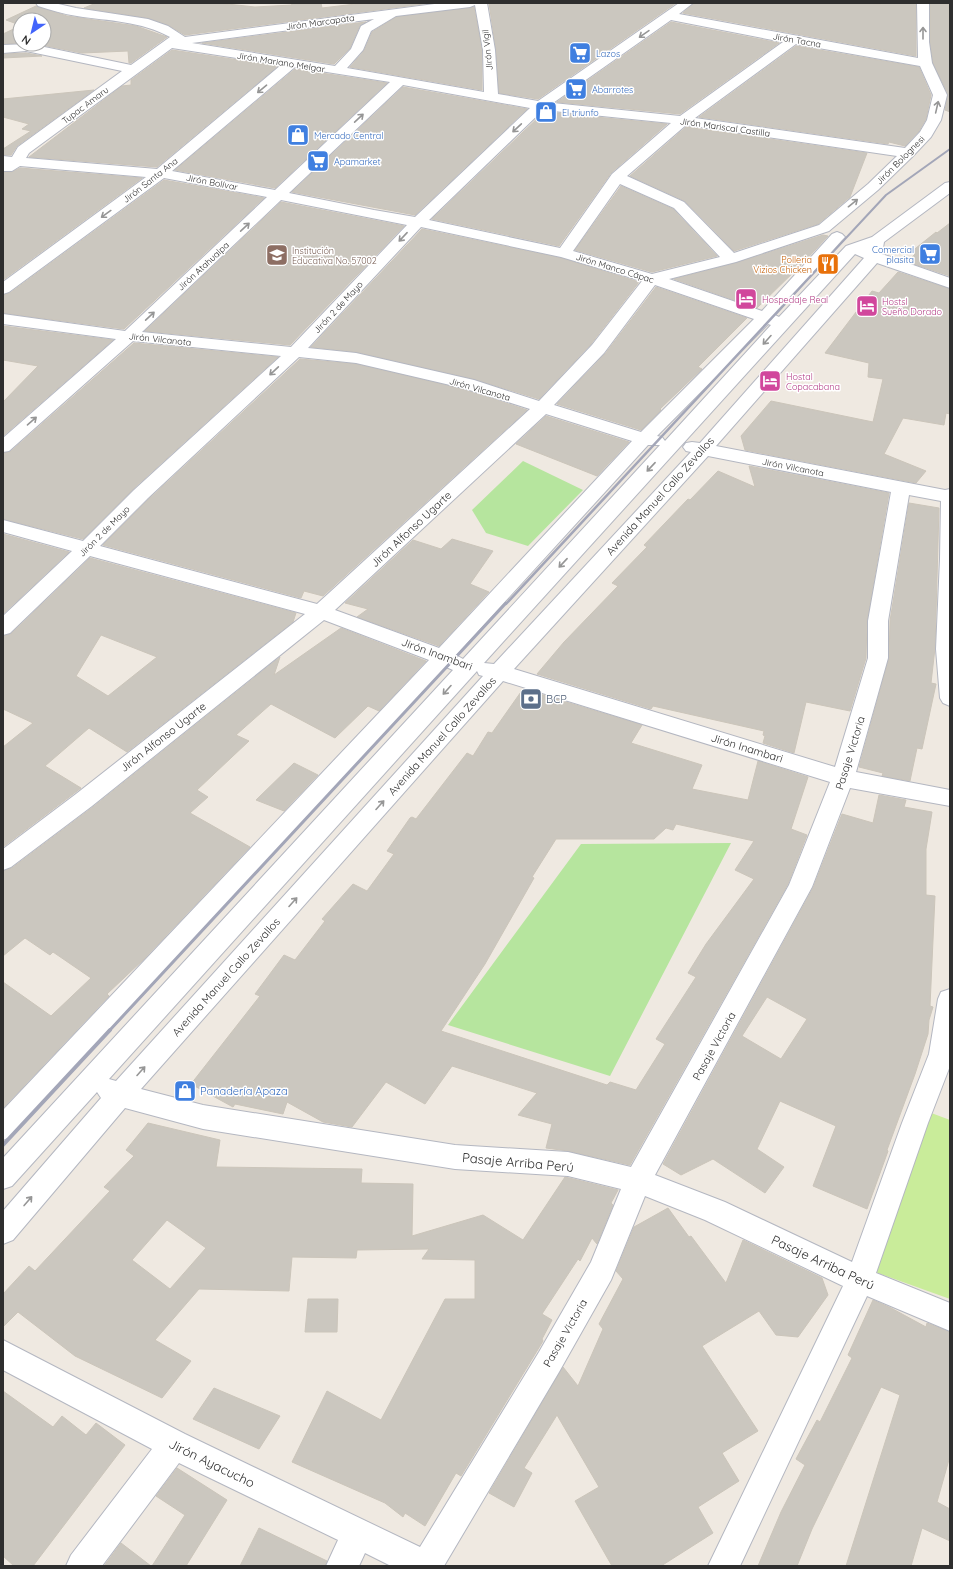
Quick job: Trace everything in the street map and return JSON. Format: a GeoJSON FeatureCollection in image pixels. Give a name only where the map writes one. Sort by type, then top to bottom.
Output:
{"type":"FeatureCollection","features":[{"type":"Feature","properties":{"kind":"street"},"geometry":{"type":"LineString","coordinates":[[42,3],[82,12],[151,23],[169,29],[179,37],[171,44]]}},
{"type":"Feature","properties":{"kind":"street","name":"Jirón Marcapata"},"geometry":{"type":"LineString","coordinates":[[171,44],[191,39],[351,13],[396,12],[470,3]]}},
{"type":"Feature","properties":{"kind":"street","name":"Jirón Vigil"},"geometry":{"type":"LineString","coordinates":[[481,3],[489,50],[491,97]]}},
{"type":"Feature","properties":{"kind":"street","name":"Jirón 2 de Mayo"},"geometry":{"type":"LineString","coordinates":[[3,628],[87,548],[111,522],[294,353],[418,222],[540,106],[687,3]]}},
{"type":"Feature","properties":{"kind":"street","name":"Jirón Bolognesi"},"geometry":{"type":"LineString","coordinates":[[837,238],[873,187],[926,134],[934,120],[940,95],[925,63],[923,42],[923,3]]}},
{"type":"Feature","properties":{"kind":"street"},"geometry":{"type":"LineString","coordinates":[[337,71],[357,50],[366,29],[396,12]]}},
{"type":"Feature","properties":{"kind":"street","name":"Jirón Tacna"},"geometry":{"type":"LineString","coordinates":[[669,16],[925,63]]}},
{"type":"Feature","properties":{"kind":"street"},"geometry":{"type":"LineString","coordinates":[[564,253],[616,177],[683,120],[794,40]]}},
{"type":"Feature","properties":{"kind":"street","name":"Jirón Mariano Melgar"},"geometry":{"type":"LineString","coordinates":[[171,44],[400,80],[540,106]]}},
{"type":"Feature","properties":{"kind":"street","name":"Tupac Amaru"},"geometry":{"type":"LineString","coordinates":[[3,171],[10,161],[23,150],[133,68],[171,44]]}},
{"type":"Feature","properties":{"kind":"street"},"geometry":{"type":"LineString","coordinates":[[3,48],[26,48],[133,68]]}},
{"type":"Feature","properties":{"kind":"street","name":"Jirón Santa Ana"},"geometry":{"type":"LineString","coordinates":[[3,289],[161,173],[292,64]]}},
{"type":"Feature","properties":{"kind":"street","name":"Jirón Atahualpa"},"geometry":{"type":"LineString","coordinates":[[3,447],[129,336],[400,80]]}},
{"type":"Feature","properties":{"kind":"street","name":"Jirón Mariscal Castilla"},"geometry":{"type":"LineString","coordinates":[[540,106],[683,120],[908,153]]}},
{"type":"Feature","properties":{"kind":"street","name":"Jirón Bolívar"},"geometry":{"type":"LineString","coordinates":[[10,161],[144,173],[161,173],[374,215],[418,222]]}},
{"type":"Feature","properties":{"kind":"street"},"geometry":{"type":"LineString","coordinates":[[616,177],[679,205],[731,259]]}},
{"type":"Feature","properties":{"kind":"street","name":"Avenida Manuel Callo Zevallos"},"geometry":{"type":"LineString","coordinates":[[3,1231],[120,1095],[499,672],[704,449],[806,334],[875,249],[950,186]]}},
{"type":"Feature","properties":{"kind":"street","name":"Jirón Manco Cápac"},"geometry":{"type":"LineString","coordinates":[[418,222],[564,253],[652,279],[773,320],[806,334]]}},
{"type":"Feature","properties":{"kind":"street"},"geometry":{"type":"LineString","coordinates":[[652,279],[731,259],[837,238]]}},
{"type":"Feature","properties":{"kind":"street","name":"Avenida Manuel Callo Zevallos"},"geometry":{"type":"LineString","coordinates":[[3,1177],[673,443],[773,320],[837,238],[875,249]]}},
{"type":"Feature","properties":{"kind":"street"},"geometry":{"type":"LineString","coordinates":[[875,249],[950,283]]}},
{"type":"Feature","properties":{"kind":"street","name":"Jirón Alfonso Ugarte"},"geometry":{"type":"LineString","coordinates":[[3,861],[84,800],[321,612],[543,407],[598,349],[652,279]]}},
{"type":"Feature","properties":{"kind":"street","name":"Jirón Vilcanota"},"geometry":{"type":"LineString","coordinates":[[3,319],[129,336],[356,358],[468,384],[644,439],[673,443],[900,488],[949,496]]}},
{"type":"Feature","properties":{"kind":"street","name":"Avenida Manuel Callo Zevallos"},"geometry":{"type":"LineString","coordinates":[[3,1128],[442,658],[644,439],[773,320]]}},
{"type":"Feature","properties":{"kind":"street","name":"Pasaje Victoria"},"geometry":{"type":"LineString","coordinates":[[425,1566],[601,1271],[638,1181],[800,887],[843,778],[878,658],[878,621],[900,488]]}},
{"type":"Feature","properties":{"kind":"street"},"geometry":{"type":"LineString","coordinates":[[949,496],[950,559],[946,649],[950,698]]}},
{"type":"Feature","properties":{"kind":"street","name":"Jirón Inambari"},"geometry":{"type":"LineString","coordinates":[[3,526],[321,612],[428,651],[467,667],[499,672],[843,778],[950,798]]}},
{"type":"Feature","properties":{"kind":"street"},"geometry":{"type":"LineString","coordinates":[[724,1566],[860,1280],[915,1123],[942,1054],[950,999]]}},
{"type":"Feature","properties":{"kind":"street","name":"Pasaje Arriba Perú"},"geometry":{"type":"LineString","coordinates":[[90,1080],[120,1095],[203,1117],[455,1157],[568,1164],[638,1181],[715,1212],[860,1280],[950,1317]]}},
{"type":"Feature","properties":{"kind":"street","name":"Jirón Ayacucho"},"geometry":{"type":"LineString","coordinates":[[3,1354],[174,1445],[425,1566]]}},
{"type":"Feature","properties":{"kind":"street"},"geometry":{"type":"LineString","coordinates":[[82,1566],[174,1445]]}},
{"type":"Feature","properties":{"kind":"street"},"geometry":{"type":"LineString","coordinates":[[342,1566],[358,1533]]}},
{"type":"Feature","properties":{"kind":"green space"},"geometry":{"type":"Polygon","coordinates":[[[523,461],[583,490],[528,546],[486,533],[472,510],[523,461]]]}},
{"type":"Feature","properties":{"kind":"green space"},"geometry":{"type":"Polygon","coordinates":[[[731,843],[610,1076],[448,1025],[581,844],[731,843]]]}},
{"type":"Feature","properties":{"kind":"green space"},"geometry":{"type":"Polygon","coordinates":[[[926,1111],[950,1120],[950,1299],[875,1272],[926,1111]]]}},
{"type":"Feature","properties":{"kind":"building"},"geometry":{"type":"Polygon","coordinates":[[[96,3],[218,3],[255,7],[292,5],[291,3],[321,3],[322,8],[364,3],[431,3],[185,35],[168,25],[148,18],[84,8],[96,3]]]}},
{"type":"Feature","properties":{"kind":"building"},"geometry":{"type":"Polygon","coordinates":[[[489,3],[676,3],[538,99],[499,93],[496,50],[489,3]]]}},
{"type":"Feature","properties":{"kind":"building"},"geometry":{"type":"Polygon","coordinates":[[[694,3],[916,3],[916,56],[683,13],[694,3]]]}},
{"type":"Feature","properties":{"kind":"building"},"geometry":{"type":"Polygon","coordinates":[[[930,3],[949,4],[950,112],[945,110],[948,94],[933,63],[930,42],[930,3]]]}},
{"type":"Feature","properties":{"kind":"building"},"geometry":{"type":"Polygon","coordinates":[[[36,6],[67,16],[136,26],[167,37],[129,63],[128,51],[82,53],[52,47],[52,12],[23,12],[36,6]]]}},
{"type":"Feature","properties":{"kind":"building"},"geometry":{"type":"Polygon","coordinates":[[[474,7],[482,50],[482,90],[350,67],[364,51],[372,32],[396,17],[474,7]]]}},
{"type":"Feature","properties":{"kind":"building"},"geometry":{"type":"Polygon","coordinates":[[[12,17],[12,22],[6,20],[12,17]]]}},
{"type":"Feature","properties":{"kind":"building"},"geometry":{"type":"Polygon","coordinates":[[[366,22],[360,25],[350,48],[334,64],[202,43],[366,22]]]}},
{"type":"Feature","properties":{"kind":"building"},"geometry":{"type":"Polygon","coordinates":[[[671,22],[779,43],[680,114],[557,102],[671,22]]]}},
{"type":"Feature","properties":{"kind":"building"},"geometry":{"type":"Polygon","coordinates":[[[12,30],[12,43],[3,44],[3,34],[12,30]]]}},
{"type":"Feature","properties":{"kind":"building"},"geometry":{"type":"Polygon","coordinates":[[[796,46],[919,67],[931,95],[926,119],[919,131],[905,146],[889,142],[888,144],[699,117],[796,46]]]}},
{"type":"Feature","properties":{"kind":"building"},"geometry":{"type":"Polygon","coordinates":[[[172,50],[278,66],[157,167],[29,157],[122,86],[131,85],[131,80],[172,50]]]}},
{"type":"Feature","properties":{"kind":"building"},"geometry":{"type":"Polygon","coordinates":[[[26,53],[42,56],[3,58],[3,54],[26,53]]]}},
{"type":"Feature","properties":{"kind":"building"},"geometry":{"type":"Polygon","coordinates":[[[295,69],[387,83],[275,188],[175,170],[295,69]]]}},
{"type":"Feature","properties":{"kind":"building"},"geometry":{"type":"Polygon","coordinates":[[[403,87],[527,109],[415,215],[292,192],[403,87]]]}},
{"type":"Feature","properties":{"kind":"building"},"geometry":{"type":"Polygon","coordinates":[[[94,90],[17,146],[11,155],[3,155],[3,149],[31,131],[22,129],[29,124],[3,117],[3,99],[94,90]]]}},
{"type":"Feature","properties":{"kind":"building"},"geometry":{"type":"Polygon","coordinates":[[[544,112],[667,124],[611,173],[559,246],[432,219],[544,112]]]}},
{"type":"Feature","properties":{"kind":"building"},"geometry":{"type":"Polygon","coordinates":[[[686,127],[867,153],[850,197],[818,224],[734,251],[685,201],[630,176],[686,127]]]}},
{"type":"Feature","properties":{"kind":"building"},"geometry":{"type":"Polygon","coordinates":[[[20,168],[142,178],[3,280],[3,172],[12,172],[20,168]]]}},
{"type":"Feature","properties":{"kind":"building"},"geometry":{"type":"Polygon","coordinates":[[[164,180],[264,198],[124,329],[3,313],[3,295],[10,293],[164,180]]]}},
{"type":"Feature","properties":{"kind":"building"},"geometry":{"type":"Polygon","coordinates":[[[621,186],[673,209],[717,256],[652,272],[575,250],[621,186]]]}},
{"type":"Feature","properties":{"kind":"building"},"geometry":{"type":"Polygon","coordinates":[[[281,202],[404,226],[290,345],[145,331],[281,202]]]}},
{"type":"Feature","properties":{"kind":"building"},"geometry":{"type":"Polygon","coordinates":[[[950,223],[950,276],[908,262],[915,254],[911,252],[950,223]]]}},
{"type":"Feature","properties":{"kind":"building"},"geometry":{"type":"Polygon","coordinates":[[[422,229],[561,258],[639,282],[591,344],[539,399],[474,379],[356,352],[311,347],[422,229]]]}},
{"type":"Feature","properties":{"kind":"building"},"geometry":{"type":"Polygon","coordinates":[[[823,235],[828,236],[757,308],[674,279],[736,263],[823,235]]]}},
{"type":"Feature","properties":{"kind":"building"},"geometry":{"type":"Polygon","coordinates":[[[898,272],[950,289],[950,414],[946,413],[944,425],[903,418],[884,454],[926,471],[916,483],[745,450],[741,436],[771,401],[873,422],[883,379],[868,377],[869,363],[825,353],[872,291],[879,293],[898,272]]]}},
{"type":"Feature","properties":{"kind":"building"},"geometry":{"type":"Polygon","coordinates":[[[656,287],[747,318],[698,367],[702,369],[660,409],[661,410],[641,430],[557,404],[605,354],[656,287]]]}},
{"type":"Feature","properties":{"kind":"building"},"geometry":{"type":"Polygon","coordinates":[[[3,326],[113,340],[3,436],[3,402],[38,366],[3,360],[3,326]]]}},
{"type":"Feature","properties":{"kind":"building"},"geometry":{"type":"Polygon","coordinates":[[[134,343],[278,357],[133,489],[83,539],[3,519],[3,453],[10,452],[134,343]]]}},
{"type":"Feature","properties":{"kind":"building"},"geometry":{"type":"Polygon","coordinates":[[[300,359],[356,364],[463,389],[527,410],[323,596],[304,591],[301,598],[103,545],[149,499],[300,359]]]}},
{"type":"Feature","properties":{"kind":"building"},"geometry":{"type":"Polygon","coordinates":[[[546,416],[629,442],[597,476],[516,444],[546,416]]]}},
{"type":"Feature","properties":{"kind":"building"},"geometry":{"type":"Polygon","coordinates":[[[749,466],[889,493],[867,621],[866,658],[850,711],[806,702],[794,753],[763,743],[765,736],[763,735],[764,731],[653,706],[651,709],[537,674],[564,642],[618,586],[612,583],[647,547],[644,545],[688,499],[690,500],[718,471],[755,487],[749,466]]]}},
{"type":"Feature","properties":{"kind":"building"},"geometry":{"type":"Polygon","coordinates":[[[909,503],[939,508],[935,648],[931,683],[936,684],[922,749],[917,748],[910,781],[882,776],[883,773],[859,767],[889,658],[890,621],[909,503]]]}},
{"type":"Feature","properties":{"kind":"building"},"geometry":{"type":"Polygon","coordinates":[[[3,534],[69,552],[3,614],[3,534]]]}},
{"type":"Feature","properties":{"kind":"building"},"geometry":{"type":"Polygon","coordinates":[[[452,539],[493,551],[470,584],[489,592],[439,646],[357,617],[368,609],[345,603],[413,540],[441,549],[452,539]]]}},
{"type":"Feature","properties":{"kind":"building"},"geometry":{"type":"Polygon","coordinates":[[[90,558],[296,613],[293,622],[127,752],[89,728],[45,766],[81,788],[3,847],[3,747],[33,723],[3,709],[3,636],[11,634],[90,558]],[[101,635],[76,676],[108,696],[157,657],[101,635]]]}},
{"type":"Feature","properties":{"kind":"building"},"geometry":{"type":"Polygon","coordinates":[[[341,628],[426,661],[379,711],[368,706],[335,738],[271,704],[236,735],[249,741],[197,790],[208,797],[190,813],[250,847],[143,960],[107,994],[109,996],[3,1108],[3,982],[51,1016],[91,978],[53,952],[50,955],[25,938],[3,956],[3,871],[12,868],[93,807],[280,657],[274,675],[341,628]]]}},
{"type":"Feature","properties":{"kind":"building"},"geometry":{"type":"Polygon","coordinates":[[[523,689],[642,725],[631,743],[702,765],[692,789],[748,800],[758,761],[808,777],[791,829],[807,835],[788,884],[630,1165],[568,1151],[546,1148],[552,1124],[518,1115],[537,1093],[452,1066],[425,1104],[386,1082],[352,1127],[323,1122],[287,1102],[283,1114],[235,1104],[233,1107],[191,1084],[260,996],[255,994],[284,955],[295,960],[325,921],[322,919],[353,884],[367,891],[394,854],[387,851],[410,818],[412,817],[416,819],[467,753],[473,756],[488,732],[492,733],[523,689]],[[676,824],[673,830],[666,828],[654,839],[556,839],[532,877],[534,878],[485,964],[441,1031],[607,1085],[610,1082],[636,1090],[665,1044],[656,1039],[696,977],[688,973],[706,944],[754,879],[735,870],[754,841],[676,824]]]}},
{"type":"Feature","properties":{"kind":"building"},"geometry":{"type":"Polygon","coordinates":[[[294,763],[318,775],[284,811],[256,800],[294,763]]]}},
{"type":"Feature","properties":{"kind":"building"},"geometry":{"type":"Polygon","coordinates":[[[879,795],[906,800],[904,807],[932,812],[926,849],[926,895],[935,896],[930,1006],[933,1007],[929,1020],[928,1034],[867,1209],[813,1186],[836,1126],[780,1101],[757,1149],[784,1167],[765,1193],[713,1159],[681,1175],[663,1164],[813,888],[842,814],[873,823],[879,795]],[[767,997],[742,1036],[781,1059],[807,1019],[767,997]]]}},
{"type":"Feature","properties":{"kind":"building"},"geometry":{"type":"Polygon","coordinates":[[[148,1123],[220,1140],[216,1167],[362,1169],[361,1183],[413,1184],[412,1236],[483,1215],[523,1240],[565,1177],[618,1190],[611,1203],[613,1205],[597,1244],[592,1238],[580,1261],[578,1259],[542,1314],[552,1320],[542,1339],[543,1341],[461,1476],[456,1473],[425,1526],[405,1513],[403,1517],[385,1503],[292,1462],[327,1391],[381,1420],[445,1299],[475,1299],[475,1260],[422,1259],[429,1249],[357,1250],[356,1258],[292,1257],[289,1291],[199,1289],[155,1340],[191,1361],[162,1398],[75,1356],[18,1312],[3,1327],[3,1294],[29,1266],[35,1271],[110,1191],[104,1187],[134,1156],[126,1150],[148,1123]],[[167,1220],[132,1260],[170,1289],[206,1248],[167,1220]]]}},
{"type":"Feature","properties":{"kind":"building"},"geometry":{"type":"Polygon","coordinates":[[[668,1208],[726,1283],[743,1240],[822,1278],[828,1295],[798,1337],[776,1335],[759,1311],[702,1346],[758,1431],[722,1453],[739,1481],[698,1507],[713,1533],[661,1566],[612,1566],[575,1501],[599,1487],[557,1415],[524,1468],[532,1473],[514,1507],[489,1493],[563,1367],[578,1386],[603,1329],[599,1324],[623,1279],[616,1271],[634,1227],[668,1208]]]}},
{"type":"Feature","properties":{"kind":"building"},"geometry":{"type":"Polygon","coordinates":[[[308,1299],[338,1299],[337,1332],[305,1332],[308,1299]]]}},
{"type":"Feature","properties":{"kind":"building"},"geometry":{"type":"Polygon","coordinates":[[[873,1300],[926,1327],[927,1323],[950,1332],[950,1456],[937,1502],[950,1509],[950,1541],[922,1528],[911,1566],[846,1566],[900,1395],[881,1387],[812,1529],[797,1566],[758,1566],[781,1512],[805,1465],[796,1459],[817,1420],[820,1422],[852,1358],[848,1355],[873,1300]]]}},
{"type":"Feature","properties":{"kind":"building"},"geometry":{"type":"Polygon","coordinates":[[[214,1388],[280,1416],[259,1449],[193,1419],[214,1388]]]}},
{"type":"Feature","properties":{"kind":"building"},"geometry":{"type":"Polygon","coordinates":[[[3,1391],[53,1427],[62,1416],[86,1435],[96,1423],[125,1445],[33,1566],[14,1566],[3,1556],[3,1391]]]}},
{"type":"Feature","properties":{"kind":"building"},"geometry":{"type":"Polygon","coordinates":[[[177,1468],[227,1500],[186,1566],[152,1566],[185,1515],[156,1496],[177,1468]]]}},
{"type":"Feature","properties":{"kind":"building"},"geometry":{"type":"Polygon","coordinates":[[[259,1528],[327,1561],[325,1566],[240,1566],[259,1528]]]}},
{"type":"Feature","properties":{"kind":"building"},"geometry":{"type":"Polygon","coordinates":[[[121,1543],[151,1566],[104,1566],[121,1543]]]}},
{"type":"Feature","properties":{"kind":"railway"},"geometry":{"type":"LineString","coordinates":[[819,267],[886,195],[950,149]]}},
{"type":"Feature","properties":{"kind":"railway"},"geometry":{"type":"LineString","coordinates":[[506,604],[820,266]]}},
{"type":"Feature","properties":{"kind":"railway"},"geometry":{"type":"LineString","coordinates":[[109,1031],[506,603]]}},
{"type":"Feature","properties":{"kind":"railway"},"geometry":{"type":"LineString","coordinates":[[3,1145],[110,1030]]}},
{"type":"Feature","properties":{"kind":"place","name":"Lazos"},"geometry":{"type":"Point","coordinates":[580,53]}},
{"type":"Feature","properties":{"kind":"place","name":"Abarrotes"},"geometry":{"type":"Point","coordinates":[576,89]}},
{"type":"Feature","properties":{"kind":"place","name":"El triunfo"},"geometry":{"type":"Point","coordinates":[546,112]}},
{"type":"Feature","properties":{"kind":"place","name":"Mercado Central"},"geometry":{"type":"Point","coordinates":[298,135]}},
{"type":"Feature","properties":{"kind":"place","name":"Apamarket"},"geometry":{"type":"Point","coordinates":[318,161]}},
{"type":"Feature","properties":{"kind":"place","name":"Comercial plasita"},"geometry":{"type":"Point","coordinates":[930,254]}},
{"type":"Feature","properties":{"kind":"place","name":"Institución Educativa No. 57002"},"geometry":{"type":"Point","coordinates":[277,255]}},
{"type":"Feature","properties":{"kind":"place","name":"Polleria Vizios Chicken"},"geometry":{"type":"Point","coordinates":[828,264]}},
{"type":"Feature","properties":{"kind":"place","name":"Hospedaje Real"},"geometry":{"type":"Point","coordinates":[746,299]}},
{"type":"Feature","properties":{"kind":"place","name":"Hostsl Sueño Dorado"},"geometry":{"type":"Point","coordinates":[867,306]}},
{"type":"Feature","properties":{"kind":"place","name":"Hostal Copacabana"},"geometry":{"type":"Point","coordinates":[770,381]}},
{"type":"Feature","properties":{"kind":"place","name":"BCP"},"geometry":{"type":"Point","coordinates":[531,699]}},
{"type":"Feature","properties":{"kind":"place","name":"Panadería Apaza"},"geometry":{"type":"Point","coordinates":[185,1091]}}]}
